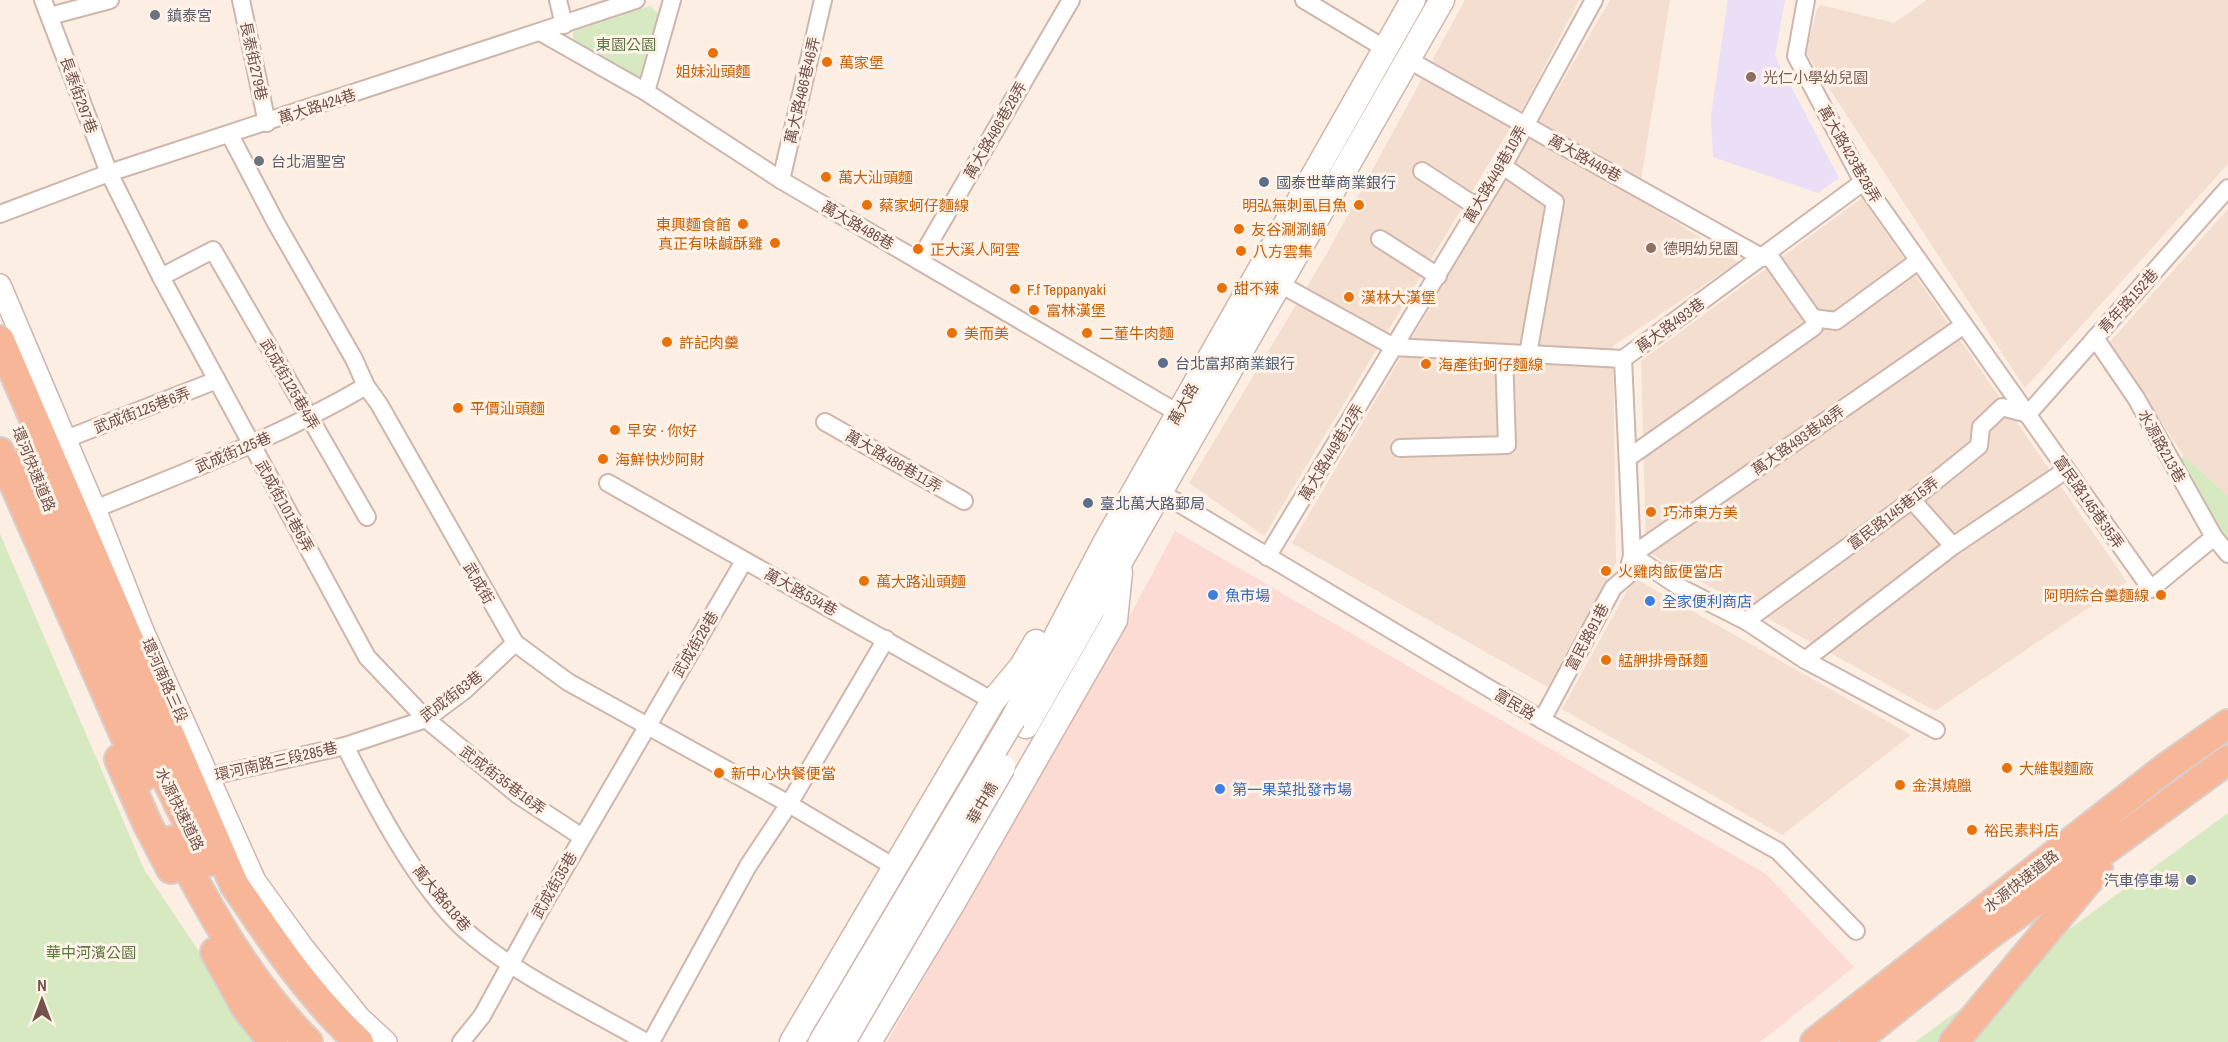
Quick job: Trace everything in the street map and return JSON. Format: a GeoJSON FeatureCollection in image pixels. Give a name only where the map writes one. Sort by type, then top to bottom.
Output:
{"type":"FeatureCollection","features":[{"type":"Feature","properties":{"kind":"highway"},"geometry":{"type":"LineString","coordinates":[[0,340],[234,884],[282,956],[335,1020],[358,1042]]}},
{"type":"Feature","properties":{"kind":"highway","name":"環河快速道路"},"geometry":{"type":"LineString","coordinates":[[0,386],[59,556]]}},
{"type":"Feature","properties":{"kind":"highway","name":"環河快速道路"},"geometry":{"type":"LineString","coordinates":[[0,452],[59,556]]}},
{"type":"Feature","properties":{"kind":"highway"},"geometry":{"type":"LineString","coordinates":[[0,478],[147,823],[246,1008],[273,1042]]}},
{"type":"Feature","properties":{"kind":"highway","name":"水源快速道路"},"geometry":{"type":"LineString","coordinates":[[59,556],[121,732],[198,889],[250,974],[308,1042]]}},
{"type":"Feature","properties":{"kind":"highway","name":"水源快速道路"},"geometry":{"type":"LineString","coordinates":[[59,556],[182,817],[225,896],[266,963],[334,1042]]}},
{"type":"Feature","properties":{"kind":"highway","name":"水源快速道路"},"geometry":{"type":"LineString","coordinates":[[1815,1042],[2219,730]]}},
{"type":"Feature","properties":{"kind":"highway","name":"水源快速道路"},"geometry":{"type":"LineString","coordinates":[[1854,1042],[1986,937],[2122,840],[2228,760]]}},
{"type":"Feature","properties":{"kind":"highway"},"geometry":{"type":"LineString","coordinates":[[1954,1042],[2122,840]]}},
{"type":"Feature","properties":{"kind":"highway"},"geometry":{"type":"LineString","coordinates":[[250,974],[275,1026],[287,1042]]}},
{"type":"Feature","properties":{"kind":"main road","name":"萬大路"},"geometry":{"type":"LineString","coordinates":[[1020,723],[1099,555],[1413,0]]}},
{"type":"Feature","properties":{"kind":"main road","name":"萬大路"},"geometry":{"type":"LineString","coordinates":[[1120,564],[1278,283],[1442,0]]}},
{"type":"Feature","properties":{"kind":"main road"},"geometry":{"type":"LineString","coordinates":[[792,1042],[993,701],[1022,666],[1060,600],[1099,555]]}},
{"type":"Feature","properties":{"kind":"main road"},"geometry":{"type":"LineString","coordinates":[[869,1042],[1115,620],[1120,564]]}},
{"type":"Feature","properties":{"kind":"main road","name":"華中橋"},"geometry":{"type":"LineString","coordinates":[[821,1042],[1120,564]]}},
{"type":"Feature","properties":{"kind":"main road","name":"華中橋"},"geometry":{"type":"LineString","coordinates":[[843,1042],[1020,723]]}},
{"type":"Feature","properties":{"kind":"street","name":"長泰街297巷"},"geometry":{"type":"LineString","coordinates":[[43,0],[109,173]]}},
{"type":"Feature","properties":{"kind":"street"},"geometry":{"type":"LineString","coordinates":[[50,16],[110,0]]}},
{"type":"Feature","properties":{"kind":"street","name":"長泰街279巷"},"geometry":{"type":"LineString","coordinates":[[241,0],[267,123]]}},
{"type":"Feature","properties":{"kind":"street"},"geometry":{"type":"LineString","coordinates":[[558,0],[564,24]]}},
{"type":"Feature","properties":{"kind":"street","name":"萬大路424巷"},"geometry":{"type":"LineString","coordinates":[[0,214],[109,173],[542,33],[636,0]]}},
{"type":"Feature","properties":{"kind":"street"},"geometry":{"type":"LineString","coordinates":[[646,92],[672,0]]}},
{"type":"Feature","properties":{"kind":"street","name":"萬大路486巷46弄"},"geometry":{"type":"LineString","coordinates":[[781,180],[823,0]]}},
{"type":"Feature","properties":{"kind":"street","name":"萬大路486巷28弄"},"geometry":{"type":"LineString","coordinates":[[919,261],[1071,0]]}},
{"type":"Feature","properties":{"kind":"street"},"geometry":{"type":"LineString","coordinates":[[1304,0],[1384,48]]}},
{"type":"Feature","properties":{"kind":"street","name":"萬大路449巷10弄"},"geometry":{"type":"LineString","coordinates":[[1394,347],[1503,166],[1594,0]]}},
{"type":"Feature","properties":{"kind":"street","name":"萬大路423巷28弄"},"geometry":{"type":"LineString","coordinates":[[1806,0],[1796,56],[1863,182],[1964,325]]}},
{"type":"Feature","properties":{"kind":"street","name":"萬大路486巷"},"geometry":{"type":"LineString","coordinates":[[542,33],[646,92],[781,180],[1178,413]]}},
{"type":"Feature","properties":{"kind":"street","name":"萬大路449巷"},"geometry":{"type":"LineString","coordinates":[[1407,59],[1765,256]]}},
{"type":"Feature","properties":{"kind":"street","name":"武成街"},"geometry":{"type":"LineString","coordinates":[[230,135],[276,223],[354,359],[366,386],[379,404],[515,644],[568,682],[789,804],[896,868]]}},
{"type":"Feature","properties":{"kind":"street"},"geometry":{"type":"LineString","coordinates":[[1503,166],[1555,202],[1528,354]]}},
{"type":"Feature","properties":{"kind":"street"},"geometry":{"type":"LineString","coordinates":[[1422,171],[1477,207]]}},
{"type":"Feature","properties":{"kind":"street"},"geometry":{"type":"LineString","coordinates":[[109,173],[161,277],[252,445]]}},
{"type":"Feature","properties":{"kind":"street","name":"萬大路493巷"},"geometry":{"type":"LineString","coordinates":[[1278,283],[1394,347],[1623,359],[1863,182]]}},
{"type":"Feature","properties":{"kind":"street","name":"青年路152巷"},"geometry":{"type":"LineString","coordinates":[[2028,414],[2228,188]]}},
{"type":"Feature","properties":{"kind":"street"},"geometry":{"type":"LineString","coordinates":[[1380,240],[1438,276]]}},
{"type":"Feature","properties":{"kind":"street","name":"武成街125巷4弄"},"geometry":{"type":"LineString","coordinates":[[161,277],[213,250],[367,517]]}},
{"type":"Feature","properties":{"kind":"street"},"geometry":{"type":"LineString","coordinates":[[1765,256],[1813,318],[1836,321],[1918,261]]}},
{"type":"Feature","properties":{"kind":"street","name":"環河南路三段"},"geometry":{"type":"LineString","coordinates":[[0,285],[95,509],[143,631],[255,881],[306,952],[360,1018],[386,1042]]}},
{"type":"Feature","properties":{"kind":"street","name":"富民路145巷35弄"},"geometry":{"type":"LineString","coordinates":[[1964,325],[2151,590],[2214,537]]}},
{"type":"Feature","properties":{"kind":"street","name":"萬大路493巷48弄"},"geometry":{"type":"LineString","coordinates":[[1632,555],[1964,325]]}},
{"type":"Feature","properties":{"kind":"street"},"geometry":{"type":"LineString","coordinates":[[1628,458],[1814,327]]}},
{"type":"Feature","properties":{"kind":"street","name":"水源路213巷"},"geometry":{"type":"LineString","coordinates":[[2095,338],[2136,398],[2214,537],[2228,554]]}},
{"type":"Feature","properties":{"kind":"street","name":"萬大路449巷12弄"},"geometry":{"type":"LineString","coordinates":[[1267,557],[1394,347]]}},
{"type":"Feature","properties":{"kind":"street"},"geometry":{"type":"LineString","coordinates":[[1400,448],[1508,445],[1504,353]]}},
{"type":"Feature","properties":{"kind":"street"},"geometry":{"type":"LineString","coordinates":[[1623,359],[1632,555],[1681,588],[1746,621],[1805,660],[1936,730]]}},
{"type":"Feature","properties":{"kind":"street","name":"武成街125巷6弄"},"geometry":{"type":"LineString","coordinates":[[66,439],[217,380]]}},
{"type":"Feature","properties":{"kind":"street","name":"武成街125巷"},"geometry":{"type":"LineString","coordinates":[[95,509],[310,419],[366,386]]}},
{"type":"Feature","properties":{"kind":"street","name":"富民路145巷15弄"},"geometry":{"type":"LineString","coordinates":[[1746,621],[1912,500],[1979,446],[1981,426],[2002,407],[2028,414]]}},
{"type":"Feature","properties":{"kind":"street","name":"萬大路486巷11弄"},"geometry":{"type":"LineString","coordinates":[[825,422],[964,501]]}},
{"type":"Feature","properties":{"kind":"street","name":"武成街101巷6弄"},"geometry":{"type":"LineString","coordinates":[[252,445],[367,657],[426,719]]}},
{"type":"Feature","properties":{"kind":"street"},"geometry":{"type":"LineString","coordinates":[[1805,660],[1953,546],[2066,470]]}},
{"type":"Feature","properties":{"kind":"street","name":"萬大路534巷"},"geometry":{"type":"LineString","coordinates":[[608,483],[993,701]]}},
{"type":"Feature","properties":{"kind":"street","name":"富民路"},"geometry":{"type":"LineString","coordinates":[[1160,492],[1542,720],[1778,850],[1856,931]]}},
{"type":"Feature","properties":{"kind":"street"},"geometry":{"type":"LineString","coordinates":[[1912,500],[1953,546]]}},
{"type":"Feature","properties":{"kind":"street","name":"富民路91巷"},"geometry":{"type":"LineString","coordinates":[[1542,720],[1613,588],[1627,576],[1632,555]]}},
{"type":"Feature","properties":{"kind":"street","name":"武成街28巷"},"geometry":{"type":"LineString","coordinates":[[646,727],[744,561]]}},
{"type":"Feature","properties":{"kind":"street"},"geometry":{"type":"LineString","coordinates":[[651,1042],[748,866],[789,804],[886,639]]}},
{"type":"Feature","properties":{"kind":"street","name":"武成街63巷"},"geometry":{"type":"LineString","coordinates":[[345,746],[426,719],[465,690],[515,644]]}},
{"type":"Feature","properties":{"kind":"street","name":"武成街35巷16弄"},"geometry":{"type":"LineString","coordinates":[[426,719],[518,795],[582,837]]}},
{"type":"Feature","properties":{"kind":"street","name":"武成街35巷"},"geometry":{"type":"LineString","coordinates":[[461,1042],[482,1016],[646,727]]}},
{"type":"Feature","properties":{"kind":"street","name":"環河南路三段285巷"},"geometry":{"type":"LineString","coordinates":[[207,777],[345,746]]}},
{"type":"Feature","properties":{"kind":"street","name":"萬大路618巷"},"geometry":{"type":"LineString","coordinates":[[345,746],[377,808],[434,893],[464,928],[512,964],[646,1042]]}},
{"type":"Feature","properties":{"kind":"shaded area"},"geometry":{"type":"Polygon","coordinates":[[[1465,0],[1579,0],[1529,97],[1264,536],[1189,483],[1326,255],[1465,0]]]}},
{"type":"Feature","properties":{"kind":"shaded area"},"geometry":{"type":"Polygon","coordinates":[[[1610,0],[1670,0],[1638,198],[1738,262],[1613,346],[1616,563],[1548,687],[1292,543],[1610,0]]]}},
{"type":"Feature","properties":{"kind":"shaded area","name":"光仁小學幼兒園"},"geometry":{"type":"Polygon","coordinates":[[[1728,0],[1785,0],[1775,56],[1839,178],[1818,193],[1713,157],[1711,115],[1728,0]]]}},
{"type":"Feature","properties":{"kind":"shaded area"},"geometry":{"type":"Polygon","coordinates":[[[1927,0],[2228,0],[2228,164],[2025,388],[1806,53],[1817,9],[1821,5],[1894,23],[1927,0]]]}},
{"type":"Feature","properties":{"kind":"shaded area"},"geometry":{"type":"Polygon","coordinates":[[[1862,198],[2127,582],[1935,711],[1646,551],[1641,361],[1862,198]]]}},
{"type":"Feature","properties":{"kind":"shaded area"},"geometry":{"type":"Polygon","coordinates":[[[2228,209],[2228,496],[2184,456],[2109,343],[2228,209]]]}},
{"type":"Feature","properties":{"kind":"shaded area","name":"第一果菜批發市場"},"geometry":{"type":"Polygon","coordinates":[[[1175,531],[1766,874],[1854,967],[1760,1042],[887,1042],[1102,668],[1175,531]]]}},
{"type":"Feature","properties":{"kind":"shaded area"},"geometry":{"type":"Polygon","coordinates":[[[1634,578],[1911,735],[1782,835],[1562,709],[1634,578]]]}},
{"type":"Feature","properties":{"kind":"green space","name":"東園公園"},"geometry":{"type":"Polygon","coordinates":[[[650,6],[661,16],[647,77],[633,83],[573,47],[573,31],[650,6]]]}},
{"type":"Feature","properties":{"kind":"green space"},"geometry":{"type":"Polygon","coordinates":[[[2184,456],[2228,496],[2228,542],[2178,461],[2184,456]]]}},
{"type":"Feature","properties":{"kind":"green space","name":"華中河濱公園"},"geometry":{"type":"Polygon","coordinates":[[[0,534],[144,869],[259,1042],[0,1042],[0,534]]]}},
{"type":"Feature","properties":{"kind":"green space","name":"汽車停車場"},"geometry":{"type":"Polygon","coordinates":[[[2228,813],[2228,1042],[1915,1042],[2228,813]]]}},
{"type":"Feature","properties":{"kind":"place","name":"鎮泰宮"},"geometry":{"type":"Point","coordinates":[155,15]}},
{"type":"Feature","properties":{"kind":"place","name":"姐妹汕頭麵"},"geometry":{"type":"Point","coordinates":[713,53]}},
{"type":"Feature","properties":{"kind":"place","name":"萬家堡"},"geometry":{"type":"Point","coordinates":[827,62]}},
{"type":"Feature","properties":{"kind":"place","name":"光仁小學幼兒園"},"geometry":{"type":"Point","coordinates":[1751,77]}},
{"type":"Feature","properties":{"kind":"place","name":"台北湄聖宮"},"geometry":{"type":"Point","coordinates":[259,161]}},
{"type":"Feature","properties":{"kind":"place","name":"萬大汕頭麵"},"geometry":{"type":"Point","coordinates":[826,177]}},
{"type":"Feature","properties":{"kind":"place","name":"國泰世華商業銀行"},"geometry":{"type":"Point","coordinates":[1264,182]}},
{"type":"Feature","properties":{"kind":"place","name":"蔡家蚵仔麵線"},"geometry":{"type":"Point","coordinates":[867,205]}},
{"type":"Feature","properties":{"kind":"place","name":"明弘無刺虱目魚"},"geometry":{"type":"Point","coordinates":[1359,205]}},
{"type":"Feature","properties":{"kind":"place","name":"東興麵食館"},"geometry":{"type":"Point","coordinates":[743,224]}},
{"type":"Feature","properties":{"kind":"place","name":"友谷涮涮鍋"},"geometry":{"type":"Point","coordinates":[1239,229]}},
{"type":"Feature","properties":{"kind":"place","name":"真正有味鹹酥雞"},"geometry":{"type":"Point","coordinates":[775,243]}},
{"type":"Feature","properties":{"kind":"place","name":"德明幼兒園"},"geometry":{"type":"Point","coordinates":[1651,248]}},
{"type":"Feature","properties":{"kind":"place","name":"正大溪人阿雲"},"geometry":{"type":"Point","coordinates":[918,249]}},
{"type":"Feature","properties":{"kind":"place","name":"八方雲集"},"geometry":{"type":"Point","coordinates":[1241,251]}},
{"type":"Feature","properties":{"kind":"place","name":"甜不辣"},"geometry":{"type":"Point","coordinates":[1222,288]}},
{"type":"Feature","properties":{"kind":"place","name":"F.f Teppanyaki"},"geometry":{"type":"Point","coordinates":[1015,289]}},
{"type":"Feature","properties":{"kind":"place","name":"漢林大漢堡"},"geometry":{"type":"Point","coordinates":[1349,297]}},
{"type":"Feature","properties":{"kind":"place","name":"富林漢堡"},"geometry":{"type":"Point","coordinates":[1034,310]}},
{"type":"Feature","properties":{"kind":"place","name":"美而美"},"geometry":{"type":"Point","coordinates":[952,333]}},
{"type":"Feature","properties":{"kind":"place","name":"二董牛肉麵"},"geometry":{"type":"Point","coordinates":[1087,333]}},
{"type":"Feature","properties":{"kind":"place","name":"許記肉羹"},"geometry":{"type":"Point","coordinates":[667,342]}},
{"type":"Feature","properties":{"kind":"place","name":"台北富邦商業銀行"},"geometry":{"type":"Point","coordinates":[1163,363]}},
{"type":"Feature","properties":{"kind":"place","name":"海產街蚵仔麵線"},"geometry":{"type":"Point","coordinates":[1426,364]}},
{"type":"Feature","properties":{"kind":"place","name":"平價汕頭麵"},"geometry":{"type":"Point","coordinates":[458,408]}},
{"type":"Feature","properties":{"kind":"place","name":"早安 · 你好"},"geometry":{"type":"Point","coordinates":[615,430]}},
{"type":"Feature","properties":{"kind":"place","name":"海鮮快炒阿財"},"geometry":{"type":"Point","coordinates":[603,459]}},
{"type":"Feature","properties":{"kind":"place","name":"臺北萬大路郵局"},"geometry":{"type":"Point","coordinates":[1088,503]}},
{"type":"Feature","properties":{"kind":"place","name":"巧沛東方美"},"geometry":{"type":"Point","coordinates":[1651,512]}},
{"type":"Feature","properties":{"kind":"place","name":"火雞肉飯便當店"},"geometry":{"type":"Point","coordinates":[1606,571]}},
{"type":"Feature","properties":{"kind":"place","name":"萬大路汕頭麵"},"geometry":{"type":"Point","coordinates":[864,581]}},
{"type":"Feature","properties":{"kind":"place","name":"魚市場"},"geometry":{"type":"Point","coordinates":[1213,595]}},
{"type":"Feature","properties":{"kind":"place","name":"阿明綜合羹麵線"},"geometry":{"type":"Point","coordinates":[2161,595]}},
{"type":"Feature","properties":{"kind":"place","name":"全家便利商店"},"geometry":{"type":"Point","coordinates":[1650,601]}},
{"type":"Feature","properties":{"kind":"place","name":"艋舺排骨酥麵"},"geometry":{"type":"Point","coordinates":[1606,660]}},
{"type":"Feature","properties":{"kind":"place","name":"大維製麵廠"},"geometry":{"type":"Point","coordinates":[2007,768]}},
{"type":"Feature","properties":{"kind":"place","name":"新中心快餐便當"},"geometry":{"type":"Point","coordinates":[719,773]}},
{"type":"Feature","properties":{"kind":"place","name":"金淇燒臘"},"geometry":{"type":"Point","coordinates":[1900,785]}},
{"type":"Feature","properties":{"kind":"place","name":"第一果菜批發市場"},"geometry":{"type":"Point","coordinates":[1220,789]}},
{"type":"Feature","properties":{"kind":"place","name":"裕民素料店"},"geometry":{"type":"Point","coordinates":[1972,830]}},
{"type":"Feature","properties":{"kind":"place","name":"汽車停車場"},"geometry":{"type":"Point","coordinates":[2191,880]}}]}
